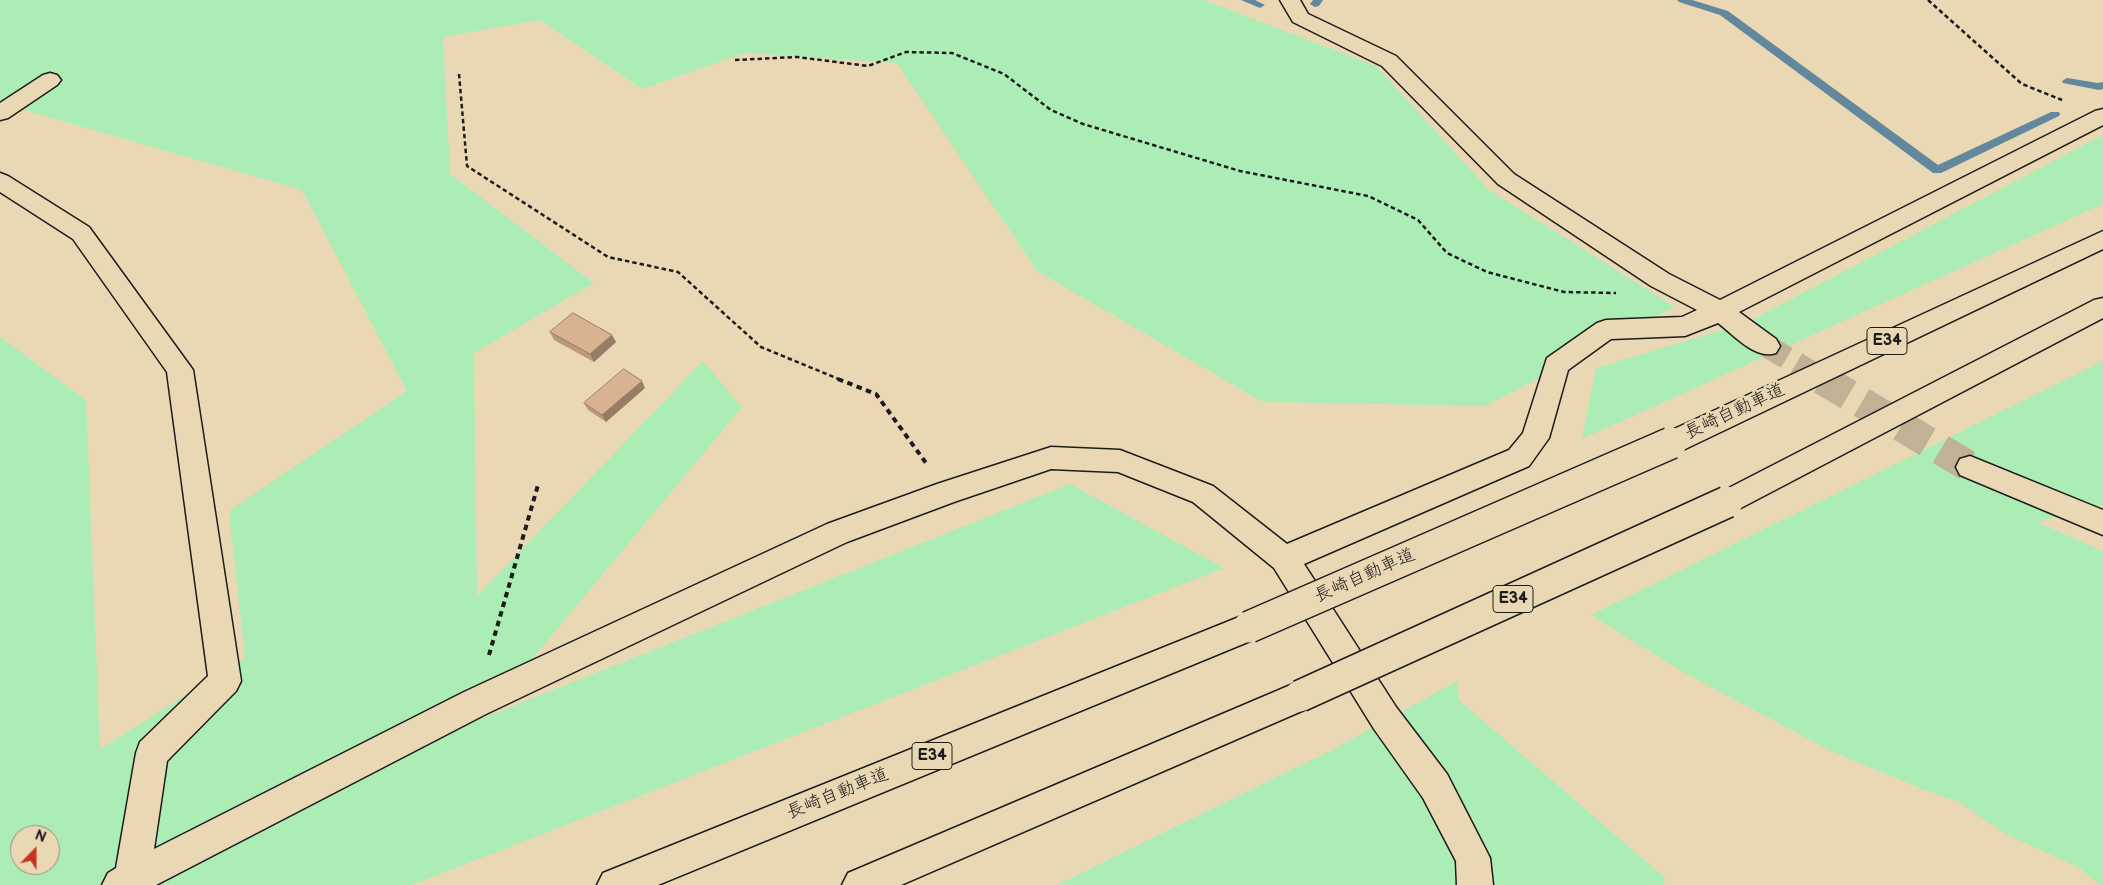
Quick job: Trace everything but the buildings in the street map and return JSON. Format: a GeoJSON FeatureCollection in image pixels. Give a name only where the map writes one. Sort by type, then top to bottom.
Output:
{"type":"FeatureCollection","features":[{"type":"Feature","properties":{"kind":"main road"},"geometry":{"type":"LineString","coordinates":[[1290,0],[1300,18],[1389,61],[1506,179],[1660,280],[1720,311],[1767,346]]}},
{"type":"Feature","properties":{"kind":"main road"},"geometry":{"type":"LineString","coordinates":[[0,112],[50,80]]}},
{"type":"Feature","properties":{"kind":"main road"},"geometry":{"type":"LineString","coordinates":[[1284,559],[1519,458],[1535,438],[1556,365],[1606,330],[1685,326],[1720,311],[2103,116]]}},
{"type":"Feature","properties":{"kind":"main road"},"geometry":{"type":"LineString","coordinates":[[0,181],[82,233],[180,370],[225,681],[152,753],[126,882]]}},
{"type":"Feature","properties":{"kind":"main road","name":"長崎自動車道"},"geometry":{"type":"LineString","coordinates":[[615,885],[1249,626],[1671,443],[2103,239]]}},
{"type":"Feature","properties":{"kind":"main road","name":"E34"},"geometry":{"type":"LineString","coordinates":[[860,885],[1300,696],[1727,502],[2103,307]]}},
{"type":"Feature","properties":{"kind":"main road"},"geometry":{"type":"LineString","coordinates":[[126,882],[475,703],[837,533],[947,492],[1051,458],[1120,461],[1203,494],[1284,559],[1385,718],[1435,786],[1472,858],[1475,885]]}},
{"type":"Feature","properties":{"kind":"main road"},"geometry":{"type":"LineString","coordinates":[[1970,467],[2103,523]]}},
{"type":"Feature","properties":{"kind":"path"},"geometry":{"type":"LineString","coordinates":[[1928,0],[2022,84],[2067,102]]}},
{"type":"Feature","properties":{"kind":"path"},"geometry":{"type":"LineString","coordinates":[[735,60],[797,57],[868,66],[906,52],[952,53],[1004,74],[1051,110],[1083,124],[1240,171],[1368,196],[1418,220],[1447,253],[1487,272],[1564,292],[1619,293]]}},
{"type":"Feature","properties":{"kind":"path"},"geometry":{"type":"LineString","coordinates":[[459,74],[467,166],[608,257],[678,272],[761,348],[876,394],[947,492]]}},
{"type":"Feature","properties":{"kind":"path"},"geometry":{"type":"LineString","coordinates":[[475,703],[538,485]]}},
{"type":"Feature","properties":{"kind":"green space"},"geometry":{"type":"Polygon","coordinates":[[[0,0],[1204,0],[1376,66],[1489,190],[1675,307],[1485,406],[1263,402],[1037,271],[897,63],[745,53],[642,89],[540,20],[443,37],[450,174],[594,283],[474,353],[477,596],[703,361],[742,407],[483,718],[1070,484],[1224,568],[412,885],[0,885],[0,337],[86,400],[100,749],[245,658],[229,511],[407,391],[302,190],[0,103],[0,0]]]}},
{"type":"Feature","properties":{"kind":"green space"},"geometry":{"type":"Polygon","coordinates":[[[2103,135],[2103,204],[1582,439],[1596,368],[1746,323],[2103,135]]]}},
{"type":"Feature","properties":{"kind":"green space"},"geometry":{"type":"Polygon","coordinates":[[[2103,361],[2103,505],[2036,522],[2103,551],[2103,885],[2100,885],[2078,867],[2009,836],[1959,802],[1922,789],[1829,750],[1683,672],[1591,615],[2103,361]]]}},
{"type":"Feature","properties":{"kind":"green space"},"geometry":{"type":"Polygon","coordinates":[[[1457,681],[1459,700],[1665,878],[1664,885],[1057,885],[1334,749],[1457,681]]]}},
{"type":"Feature","properties":{"kind":"waterway"},"geometry":{"type":"LineString","coordinates":[[1246,0],[1260,5]]}},
{"type":"Feature","properties":{"kind":"waterway"},"geometry":{"type":"LineString","coordinates":[[1315,4],[1318,0]]}},
{"type":"Feature","properties":{"kind":"waterway"},"geometry":{"type":"LineString","coordinates":[[1682,0],[1724,13],[1937,170],[2055,114]]}},
{"type":"Feature","properties":{"kind":"waterway"},"geometry":{"type":"LineString","coordinates":[[2067,81],[2099,87],[2103,85]]}},
{"type":"Feature","properties":{"kind":"tunnel"},"geometry":{"type":"LineString","coordinates":[[1767,346],[1824,380]]}},
{"type":"Feature","properties":{"kind":"tunnel"},"geometry":{"type":"LineString","coordinates":[[1822,379],[1970,467]]}}]}
